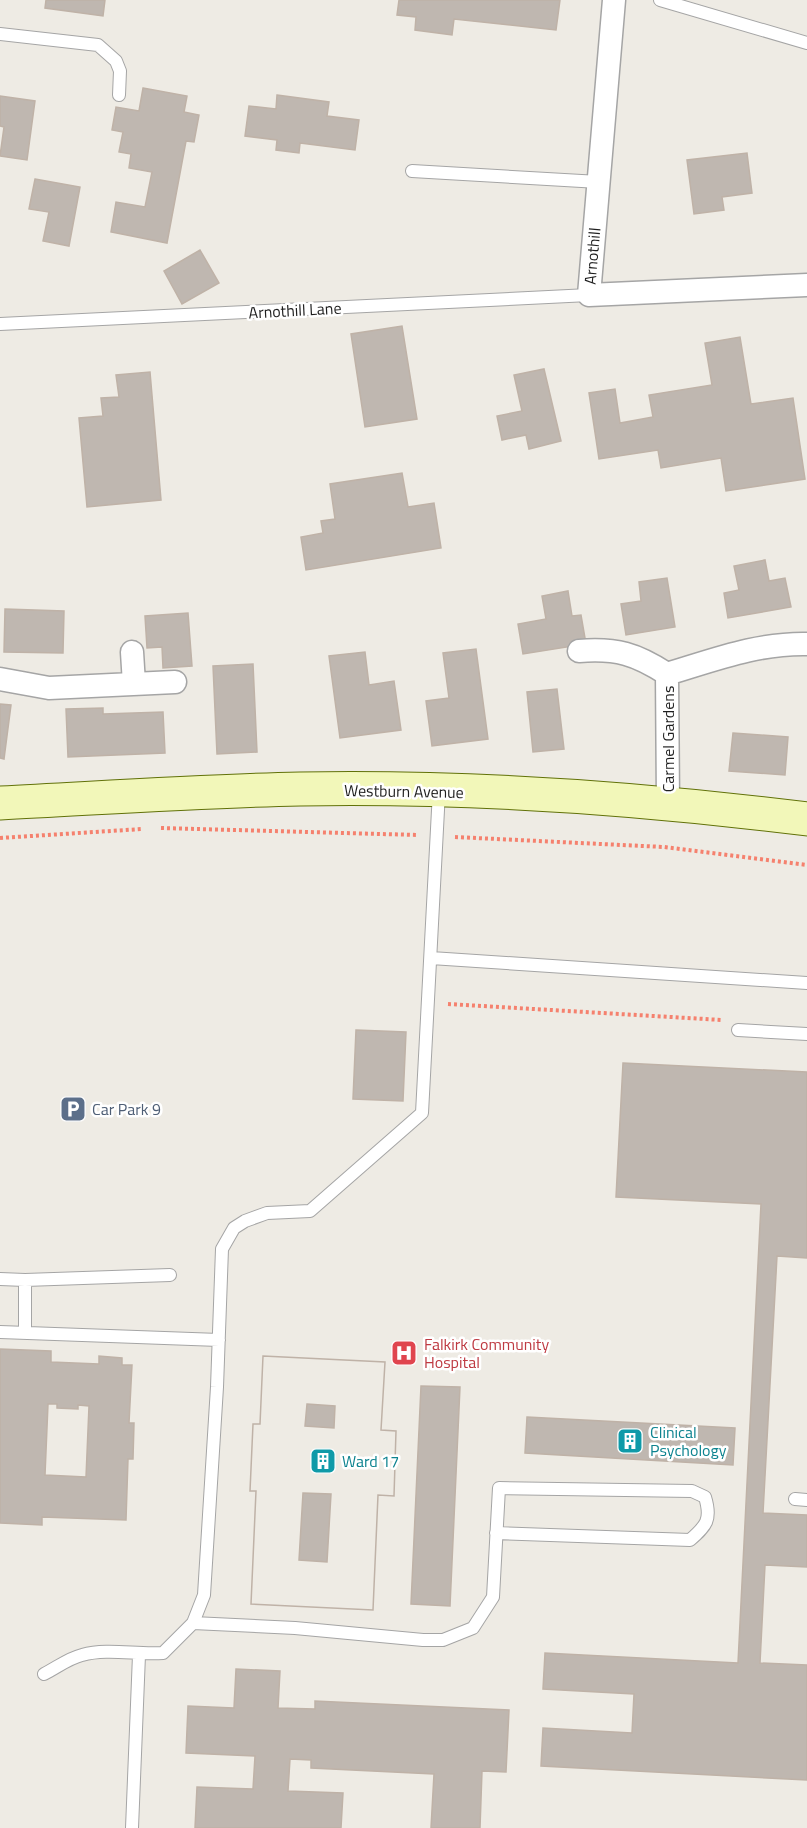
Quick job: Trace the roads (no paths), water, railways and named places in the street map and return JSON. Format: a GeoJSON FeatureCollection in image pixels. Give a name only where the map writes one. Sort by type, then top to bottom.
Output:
{"type":"FeatureCollection","features":[{"type":"Feature","properties":{"kind":"main road","name":"Westburn Avenue"},"geometry":{"type":"LineString","coordinates":[[0,803],[300,789],[439,790],[567,796],[807,819]]}},
{"type":"Feature","properties":{"kind":"street","name":"Arnothill"},"geometry":{"type":"LineString","coordinates":[[614,0],[589,296],[807,285]]}},
{"type":"Feature","properties":{"kind":"street","name":"Carmel Gardens"},"geometry":{"type":"LineString","coordinates":[[667,674],[741,650],[777,643],[807,644]]}},
{"type":"Feature","properties":{"kind":"street","name":"Carmel Gardens"},"geometry":{"type":"LineString","coordinates":[[579,651],[606,649],[632,654],[667,674]]}},
{"type":"Feature","properties":{"kind":"street"},"geometry":{"type":"LineString","coordinates":[[132,652],[134,684]]}},
{"type":"Feature","properties":{"kind":"street","name":"Carmel Gardens"},"geometry":{"type":"LineString","coordinates":[[667,674],[668,804]]}},
{"type":"Feature","properties":{"kind":"street"},"geometry":{"type":"LineString","coordinates":[[0,679],[49,688],[175,682]]}},
{"type":"Feature","properties":{"kind":"lane"},"geometry":{"type":"LineString","coordinates":[[660,0],[807,42]]}},
{"type":"Feature","properties":{"kind":"lane"},"geometry":{"type":"LineString","coordinates":[[0,34],[98,45],[116,61],[120,71],[119,95]]}},
{"type":"Feature","properties":{"kind":"lane"},"geometry":{"type":"LineString","coordinates":[[412,171],[599,182]]}},
{"type":"Feature","properties":{"kind":"lane","name":"Arnothill Lane"},"geometry":{"type":"LineString","coordinates":[[0,324],[589,296]]}},
{"type":"Feature","properties":{"kind":"lane"},"geometry":{"type":"LineString","coordinates":[[44,1674],[80,1655],[104,1651],[139,1655],[163,1653],[193,1623],[204,1595],[222,1249],[234,1228],[245,1221],[267,1213],[310,1211],[422,1113],[439,790]]}},
{"type":"Feature","properties":{"kind":"lane"},"geometry":{"type":"LineString","coordinates":[[431,958],[807,983]]}},
{"type":"Feature","properties":{"kind":"lane"},"geometry":{"type":"LineString","coordinates":[[738,1030],[807,1034]]}},
{"type":"Feature","properties":{"kind":"lane"},"geometry":{"type":"LineString","coordinates":[[0,1279],[25,1281],[170,1275]]}},
{"type":"Feature","properties":{"kind":"lane"},"geometry":{"type":"LineString","coordinates":[[25,1281],[25,1333]]}},
{"type":"Feature","properties":{"kind":"lane"},"geometry":{"type":"LineString","coordinates":[[0,1332],[219,1340]]}},
{"type":"Feature","properties":{"kind":"lane"},"geometry":{"type":"LineString","coordinates":[[193,1623],[296,1628],[423,1641],[444,1640],[473,1628],[494,1597],[496,1533],[499,1488],[692,1491],[705,1497],[708,1509],[705,1527],[690,1540],[496,1533]]}},
{"type":"Feature","properties":{"kind":"lane"},"geometry":{"type":"LineString","coordinates":[[132,1828],[139,1655]]}},
{"type":"Feature","properties":{"kind":"place","name":"Car Park 9"},"geometry":{"type":"Point","coordinates":[73,1109]}},
{"type":"Feature","properties":{"kind":"place","name":"Falkirk Community Hospital"},"geometry":{"type":"Point","coordinates":[404,1353]}},
{"type":"Feature","properties":{"kind":"place","name":"Clinical Psychology"},"geometry":{"type":"Point","coordinates":[630,1441]}},
{"type":"Feature","properties":{"kind":"place","name":"Ward 17"},"geometry":{"type":"Point","coordinates":[323,1461]}}]}
